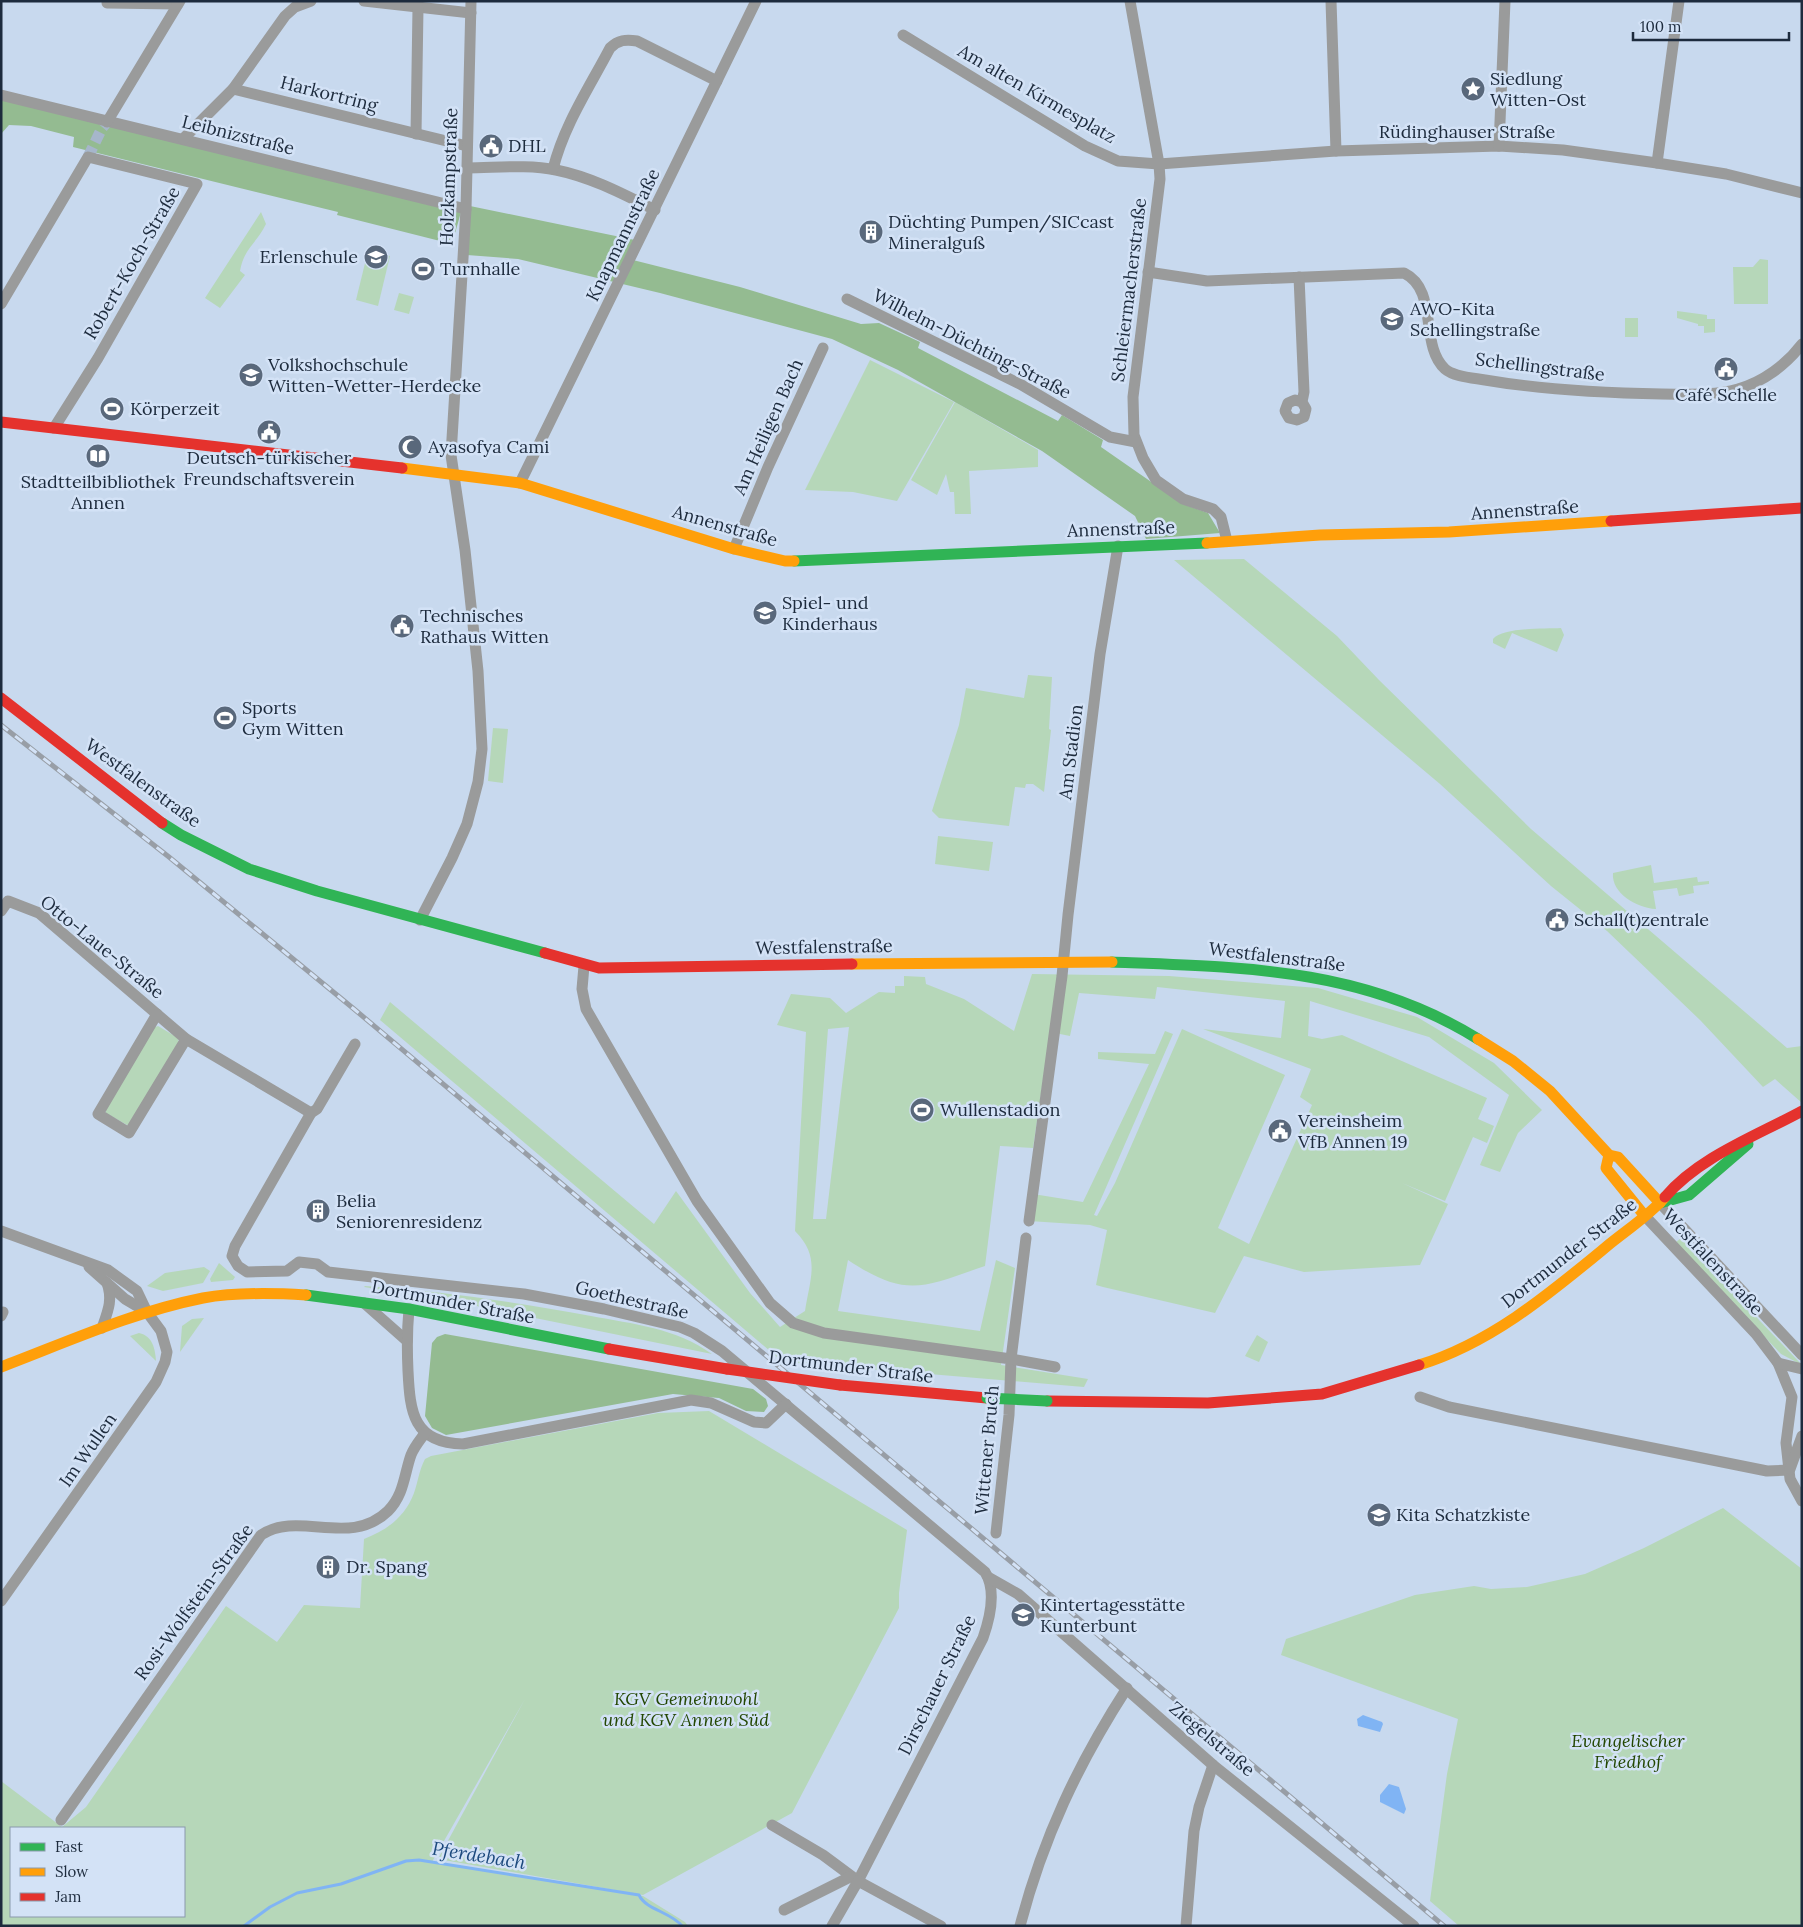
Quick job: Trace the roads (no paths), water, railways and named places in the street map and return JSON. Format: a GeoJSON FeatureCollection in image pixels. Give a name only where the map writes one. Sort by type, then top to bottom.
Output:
{"type":"FeatureCollection","features":[{"type":"Feature","properties":{"kind":"street"},"geometry":{"type":"LineString","coordinates":[[183,139],[233,89],[285,16],[295,7],[311,1]]}},
{"type":"Feature","properties":{"kind":"street","name":"Knapmannstraße"},"geometry":{"type":"LineString","coordinates":[[520,483],[756,1]]}},
{"type":"Feature","properties":{"kind":"street","name":"Schleiermacherstraße"},"geometry":{"type":"LineString","coordinates":[[1130,1],[1159,164],[1159,192],[1133,397],[1132,418],[1136,442],[1147,466],[1164,486],[1183,499],[1208,506],[1218,513],[1224,522],[1227,540]]}},
{"type":"Feature","properties":{"kind":"street"},"geometry":{"type":"LineString","coordinates":[[1330,1],[1336,151]]}},
{"type":"Feature","properties":{"kind":"street"},"geometry":{"type":"LineString","coordinates":[[1500,146],[1505,1]]}},
{"type":"Feature","properties":{"kind":"street"},"geometry":{"type":"LineString","coordinates":[[1657,163],[1679,1]]}},
{"type":"Feature","properties":{"kind":"street"},"geometry":{"type":"LineString","coordinates":[[369,2],[418,8],[471,7]]}},
{"type":"Feature","properties":{"kind":"street"},"geometry":{"type":"LineString","coordinates":[[107,3],[179,3]]}},
{"type":"Feature","properties":{"kind":"street"},"geometry":{"type":"LineString","coordinates":[[108,122],[179,3]]}},
{"type":"Feature","properties":{"kind":"street","name":"Holzkampstraße"},"geometry":{"type":"LineString","coordinates":[[420,920],[448,866],[472,807],[478,782],[482,749],[478,671],[465,550],[451,455],[466,209],[471,7]]}},
{"type":"Feature","properties":{"kind":"street"},"geometry":{"type":"LineString","coordinates":[[416,134],[418,8]]}},
{"type":"Feature","properties":{"kind":"street","name":"Am alten Kirmesplatz"},"geometry":{"type":"LineString","coordinates":[[903,36],[1091,149],[1118,161],[1159,164]]}},
{"type":"Feature","properties":{"kind":"street"},"geometry":{"type":"LineString","coordinates":[[553,169],[565,132],[575,112],[610,48],[617,42],[637,41],[717,81]]}},
{"type":"Feature","properties":{"kind":"street","name":"Harkortring"},"geometry":{"type":"LineString","coordinates":[[233,89],[467,146]]}},
{"type":"Feature","properties":{"kind":"street","name":"Leibnizstraße"},"geometry":{"type":"LineString","coordinates":[[1,95],[466,209]]}},
{"type":"Feature","properties":{"kind":"street","name":"Rüdinghauser Straße"},"geometry":{"type":"LineString","coordinates":[[1159,164],[1336,151],[1500,146],[1563,150],[1657,163],[1726,174],[1802,193]]}},
{"type":"Feature","properties":{"kind":"street","name":"Robert-Koch-Straße"},"geometry":{"type":"LineString","coordinates":[[1,304],[88,157],[197,184],[98,358],[54,428]]}},
{"type":"Feature","properties":{"kind":"street"},"geometry":{"type":"LineString","coordinates":[[467,168],[553,169],[580,175],[655,210]]}},
{"type":"Feature","properties":{"kind":"street","name":"Schellingstraße"},"geometry":{"type":"LineString","coordinates":[[1148,272],[1207,281],[1404,273],[1418,284],[1425,304],[1436,359],[1447,371],[1521,386],[1626,394],[1724,392],[1763,378],[1790,357],[1802,344]]}},
{"type":"Feature","properties":{"kind":"street"},"geometry":{"type":"LineString","coordinates":[[1299,277],[1304,392],[1302,402]]}},
{"type":"Feature","properties":{"kind":"street","name":"Wilhelm-Düchting-Straße"},"geometry":{"type":"LineString","coordinates":[[847,299],[1020,384],[1110,437],[1136,442]]}},
{"type":"Feature","properties":{"kind":"street","name":"Am Heiligen Bach"},"geometry":{"type":"LineString","coordinates":[[734,549],[768,468],[823,348]]}},
{"type":"Feature","properties":{"kind":"street","name":"Annenstraße"},"geometry":{"type":"LineString","coordinates":[[1,422],[520,483],[734,549],[785,561],[1227,540],[1449,532],[1802,508]]}},
{"type":"Feature","properties":{"kind":"street","name":"Am Stadion"},"geometry":{"type":"LineString","coordinates":[[1064,963],[1068,915],[1100,654],[1118,546]]}},
{"type":"Feature","properties":{"kind":"street","name":"Westfalenstraße"},"geometry":{"type":"LineString","coordinates":[[1,698],[156,819],[201,846],[272,877],[584,966],[599,968],[794,964],[1192,964],[1282,972],[1346,983],[1388,996],[1443,1019],[1513,1061],[1550,1090],[1609,1155],[1618,1157],[1802,1354]]}},
{"type":"Feature","properties":{"kind":"street","name":"Otto-Laue-Straße"},"geometry":{"type":"LineString","coordinates":[[1,911],[8,901],[39,913],[186,1039],[311,1114]]}},
{"type":"Feature","properties":{"kind":"street"},"geometry":{"type":"LineString","coordinates":[[1029,1221],[1064,963]]}},
{"type":"Feature","properties":{"kind":"street"},"geometry":{"type":"LineString","coordinates":[[584,966],[582,989],[586,1009],[697,1201],[779,1312],[794,1324],[819,1332],[1055,1367]]}},
{"type":"Feature","properties":{"kind":"street","name":"Otto-Laue-Straße"},"geometry":{"type":"LineString","coordinates":[[157,1014],[98,1114],[129,1133],[186,1039]]}},
{"type":"Feature","properties":{"kind":"street","name":"Goethestraße"},"geometry":{"type":"LineString","coordinates":[[355,1044],[317,1109],[311,1114],[235,1246],[232,1256],[238,1266],[247,1272],[263,1273],[287,1271],[299,1262],[316,1264],[328,1272],[524,1294],[604,1309],[680,1327],[694,1333],[722,1351],[786,1404]]}},
{"type":"Feature","properties":{"kind":"street","name":"Dortmunder Straße"},"geometry":{"type":"LineString","coordinates":[[1,1367],[147,1312],[205,1298],[273,1293],[363,1302],[409,1309],[565,1341],[726,1369],[840,1385],[987,1398],[1047,1401],[1208,1403],[1269,1400],[1322,1394],[1432,1362],[1504,1326],[1537,1303],[1660,1203],[1678,1182],[1724,1150],[1753,1138],[1802,1111]]}},
{"type":"Feature","properties":{"kind":"street","name":"Dortmunder Straße"},"geometry":{"type":"LineString","coordinates":[[1660,1203],[1689,1195],[1739,1154],[1753,1138]]}},
{"type":"Feature","properties":{"kind":"street","name":"Westfalenstraße"},"geometry":{"type":"LineString","coordinates":[[1609,1155],[1606,1168],[1644,1215],[1756,1334],[1778,1363],[1797,1394]]}},
{"type":"Feature","properties":{"kind":"street"},"geometry":{"type":"LineString","coordinates":[[1,1231],[83,1263],[107,1281],[125,1299],[147,1312]]}},
{"type":"Feature","properties":{"kind":"street"},"geometry":{"type":"LineString","coordinates":[[1011,1359],[1026,1238]]}},
{"type":"Feature","properties":{"kind":"street","name":"Im Wullen"},"geometry":{"type":"LineString","coordinates":[[1,1601],[156,1382],[165,1362],[167,1352],[161,1331],[147,1312],[137,1291],[122,1278],[108,1270],[83,1263]]}},
{"type":"Feature","properties":{"kind":"street"},"geometry":{"type":"LineString","coordinates":[[102,1328],[110,1305],[111,1295],[107,1281]]}},
{"type":"Feature","properties":{"kind":"street"},"geometry":{"type":"LineString","coordinates":[[363,1302],[407,1341]]}},
{"type":"Feature","properties":{"kind":"street"},"geometry":{"type":"LineString","coordinates":[[409,1309],[407,1341],[410,1399],[417,1422],[425,1433],[435,1439],[462,1444],[691,1400],[711,1403],[754,1422],[766,1423],[786,1404],[985,1572],[988,1577]]}},
{"type":"Feature","properties":{"kind":"street","name":"Wittener Bruch"},"geometry":{"type":"LineString","coordinates":[[996,1532],[1011,1359]]}},
{"type":"Feature","properties":{"kind":"street"},"geometry":{"type":"LineString","coordinates":[[1778,1363],[1802,1369]]}},
{"type":"Feature","properties":{"kind":"street"},"geometry":{"type":"LineString","coordinates":[[1797,1394],[1786,1443],[1793,1487],[1802,1501]]}},
{"type":"Feature","properties":{"kind":"street"},"geometry":{"type":"LineString","coordinates":[[1420,1397],[1448,1407],[1767,1471],[1789,1470]]}},
{"type":"Feature","properties":{"kind":"street","name":"Rosi-Wolfstein-Straße"},"geometry":{"type":"LineString","coordinates":[[61,1820],[261,1535],[268,1530],[285,1526],[352,1529],[377,1519],[388,1511],[396,1500],[403,1486],[411,1456],[425,1433]]}},
{"type":"Feature","properties":{"kind":"street"},"geometry":{"type":"LineString","coordinates":[[1789,1470],[1802,1436]]}},
{"type":"Feature","properties":{"kind":"street","name":"Ziegelstraße"},"geometry":{"type":"LineString","coordinates":[[988,1577],[1018,1594],[1213,1765],[1414,1926]]}},
{"type":"Feature","properties":{"kind":"street","name":"Dirschauer Straße"},"geometry":{"type":"LineString","coordinates":[[832,1926],[854,1879],[983,1638],[991,1605],[988,1577]]}},
{"type":"Feature","properties":{"kind":"street"},"geometry":{"type":"LineString","coordinates":[[1020,1926],[1030,1887],[1060,1808],[1093,1743],[1127,1688]]}},
{"type":"Feature","properties":{"kind":"street"},"geometry":{"type":"LineString","coordinates":[[1186,1926],[1194,1831],[1199,1807],[1213,1765]]}},
{"type":"Feature","properties":{"kind":"street"},"geometry":{"type":"LineString","coordinates":[[772,1825],[823,1855],[854,1879],[941,1926]]}},
{"type":"Feature","properties":{"kind":"street"},"geometry":{"type":"LineString","coordinates":[[784,1910],[854,1879]]}},
{"type":"Feature","properties":{"kind":"water"},"geometry":{"type":"Polygon","coordinates":[[[1363,1715],[1382,1722],[1380,1732],[1358,1726],[1357,1719],[1363,1715]]]}},
{"type":"Feature","properties":{"kind":"water"},"geometry":{"type":"Polygon","coordinates":[[[1389,1784],[1399,1787],[1406,1809],[1404,1814],[1380,1802],[1380,1795],[1389,1784]]]}},
{"type":"Feature","properties":{"kind":"waterway","name":"Pferdebach"},"geometry":{"type":"LineString","coordinates":[[244,1926],[270,1907],[297,1893],[341,1884],[406,1861],[419,1860],[639,1895],[647,1904],[672,1917],[682,1926]]}},
{"type":"Feature","properties":{"kind":"tunnel"},"geometry":{"type":"LineString","coordinates":[[88,157],[102,128],[107,122]]}},
{"type":"Feature","properties":{"kind":"railway"},"geometry":{"type":"LineString","coordinates":[[1,725],[169,857],[354,1009],[1444,1926]]}},
{"type":"Feature","properties":{"kind":"place","name":"Siedlung Witten-Ost"},"geometry":{"type":"Point","coordinates":[1473,89]}},
{"type":"Feature","properties":{"kind":"place","name":"DHL"},"geometry":{"type":"Point","coordinates":[491,146]}},
{"type":"Feature","properties":{"kind":"place","name":"Düchting Pumpen/SICcast Mineralguß"},"geometry":{"type":"Point","coordinates":[871,232]}},
{"type":"Feature","properties":{"kind":"place","name":"Erlenschule"},"geometry":{"type":"Point","coordinates":[376,257]}},
{"type":"Feature","properties":{"kind":"place","name":"Turnhalle"},"geometry":{"type":"Point","coordinates":[423,269]}},
{"type":"Feature","properties":{"kind":"place","name":"AWO-Kita Schellingstraße"},"geometry":{"type":"Point","coordinates":[1392,319]}},
{"type":"Feature","properties":{"kind":"place","name":"Café Schelle"},"geometry":{"type":"Point","coordinates":[1726,369]}},
{"type":"Feature","properties":{"kind":"place","name":"Volkshochschule Witten-Wetter-Herdecke"},"geometry":{"type":"Point","coordinates":[251,375]}},
{"type":"Feature","properties":{"kind":"place","name":"Körperzeit"},"geometry":{"type":"Point","coordinates":[112,409]}},
{"type":"Feature","properties":{"kind":"place","name":"Deutsch-türkischer Freundschaftsverein"},"geometry":{"type":"Point","coordinates":[269,432]}},
{"type":"Feature","properties":{"kind":"place","name":"Ayasofya Cami"},"geometry":{"type":"Point","coordinates":[410,447]}},
{"type":"Feature","properties":{"kind":"place","name":"Stadtteilbibliothek Annen"},"geometry":{"type":"Point","coordinates":[98,456]}},
{"type":"Feature","properties":{"kind":"place","name":"Spiel- und Kinderhaus"},"geometry":{"type":"Point","coordinates":[765,613]}},
{"type":"Feature","properties":{"kind":"place","name":"Technisches Rathaus Witten"},"geometry":{"type":"Point","coordinates":[402,626]}},
{"type":"Feature","properties":{"kind":"place","name":"Sports Gym Witten"},"geometry":{"type":"Point","coordinates":[225,718]}},
{"type":"Feature","properties":{"kind":"place","name":"Schall(t)zentrale"},"geometry":{"type":"Point","coordinates":[1557,920]}},
{"type":"Feature","properties":{"kind":"place","name":"Wullenstadion"},"geometry":{"type":"Point","coordinates":[922,1110]}},
{"type":"Feature","properties":{"kind":"place","name":"Vereinsheim VfB Annen 19"},"geometry":{"type":"Point","coordinates":[1280,1131]}},
{"type":"Feature","properties":{"kind":"place","name":"Belia Seniorenresidenz"},"geometry":{"type":"Point","coordinates":[318,1211]}},
{"type":"Feature","properties":{"kind":"place","name":"Kita Schatzkiste"},"geometry":{"type":"Point","coordinates":[1379,1515]}},
{"type":"Feature","properties":{"kind":"place","name":"Dr. Spang"},"geometry":{"type":"Point","coordinates":[328,1567]}},
{"type":"Feature","properties":{"kind":"place","name":"Kintertagesstätte Kunterbunt"},"geometry":{"type":"Point","coordinates":[1023,1615]}},
{"type":"Feature","properties":{"kind":"park label","name":"KGV Gemeinwohl und KGV Annen Süd"},"geometry":{"type":"Point","coordinates":[686,1709]}},
{"type":"Feature","properties":{"kind":"park label","name":"Evangelischer Friedhof"},"geometry":{"type":"Point","coordinates":[1628,1751]}}]}
